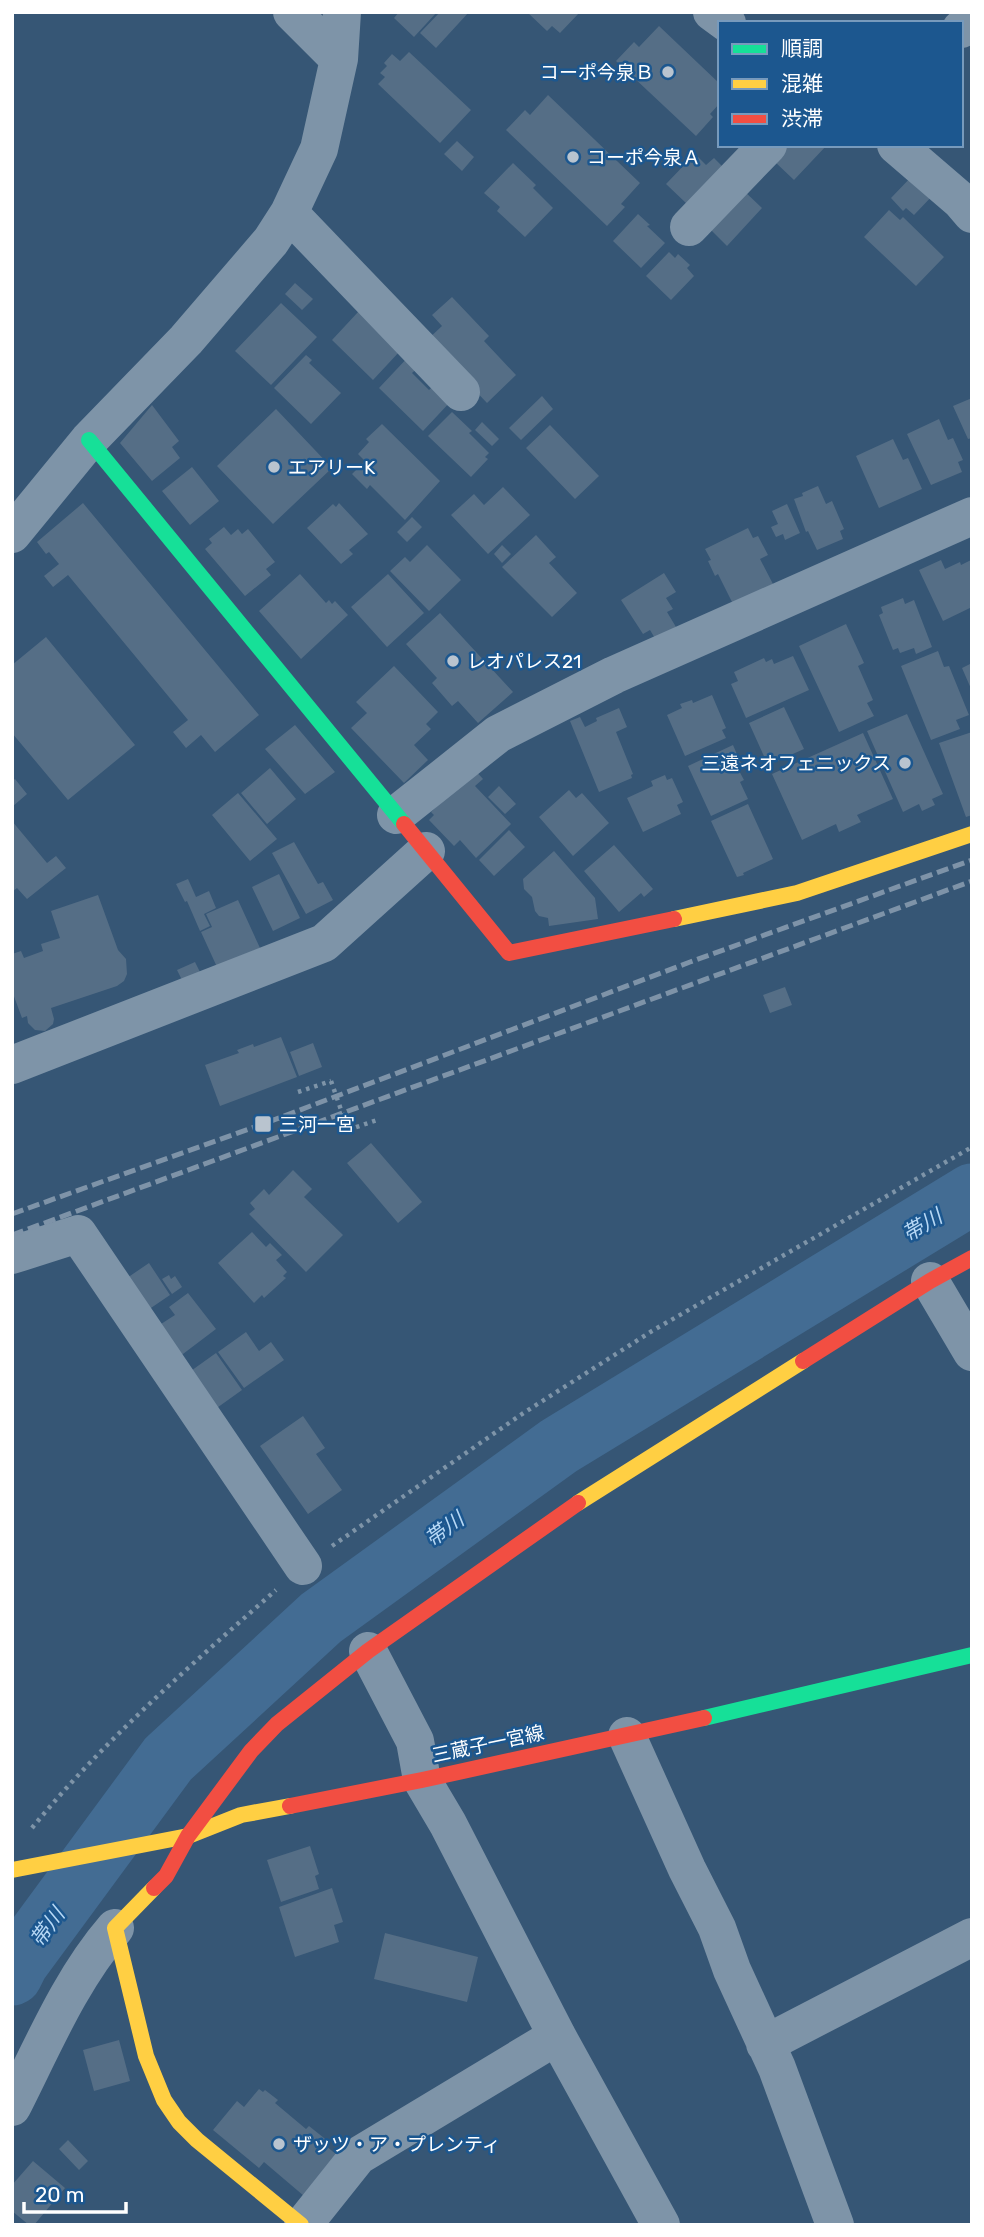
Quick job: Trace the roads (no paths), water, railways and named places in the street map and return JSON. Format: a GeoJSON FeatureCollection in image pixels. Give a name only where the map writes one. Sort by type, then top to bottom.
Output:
{"type":"FeatureCollection","features":[{"type":"Feature","properties":{"kind":"street"},"geometry":{"type":"LineString","coordinates":[[292,12],[339,59]]}},
{"type":"Feature","properties":{"kind":"street"},"geometry":{"type":"LineString","coordinates":[[12,534],[89,440],[186,340],[271,242],[289,213],[319,149],[339,59],[342,12]]}},
{"type":"Feature","properties":{"kind":"street"},"geometry":{"type":"LineString","coordinates":[[690,227],[766,147]]}},
{"type":"Feature","properties":{"kind":"street"},"geometry":{"type":"LineString","coordinates":[[899,147],[960,200],[972,214]]}},
{"type":"Feature","properties":{"kind":"street"},"geometry":{"type":"LineString","coordinates":[[289,213],[461,392]]}},
{"type":"Feature","properties":{"kind":"street"},"geometry":{"type":"LineString","coordinates":[[89,440],[509,953],[797,893],[972,834]]}},
{"type":"Feature","properties":{"kind":"street"},"geometry":{"type":"LineString","coordinates":[[396,815],[498,734],[614,675],[972,516]]}},
{"type":"Feature","properties":{"kind":"street"},"geometry":{"type":"LineString","coordinates":[[12,1065],[324,943],[426,851]]}},
{"type":"Feature","properties":{"kind":"street"},"geometry":{"type":"LineString","coordinates":[[12,1255],[78,1234],[303,1566]]}},
{"type":"Feature","properties":{"kind":"street"},"geometry":{"type":"LineString","coordinates":[[12,2107],[66,1998],[99,1947],[166,1876],[188,1836],[251,1751],[277,1724],[368,1651],[573,1506],[930,1281],[972,1258]]}},
{"type":"Feature","properties":{"kind":"street"},"geometry":{"type":"LineString","coordinates":[[930,1281],[972,1352]]}},
{"type":"Feature","properties":{"kind":"street"},"geometry":{"type":"LineString","coordinates":[[368,1651],[415,1741],[422,1780],[448,1824],[557,2036],[661,2225]]}},
{"type":"Feature","properties":{"kind":"street","name":"三蔵子一宮線"},"geometry":{"type":"LineString","coordinates":[[20,1868],[157,1843],[188,1836],[241,1815],[626,1736],[972,1655]]}},
{"type":"Feature","properties":{"kind":"street"},"geometry":{"type":"LineString","coordinates":[[626,1736],[717,1928],[732,1970],[785,2091],[835,2225]]}},
{"type":"Feature","properties":{"kind":"street"},"geometry":{"type":"LineString","coordinates":[[116,1928],[146,2056],[164,2100],[179,2122],[197,2140],[302,2225],[358,2156],[557,2036]]}},
{"type":"Feature","properties":{"kind":"street"},"geometry":{"type":"LineString","coordinates":[[765,2044],[972,1937]]}},
{"type":"Feature","properties":{"kind":"waterway","name":"帯川"},"geometry":{"type":"LineString","coordinates":[[12,1975],[18,1963],[168,1759],[321,1618],[559,1446],[972,1194]]}},
{"type":"Feature","properties":{"kind":"railway"},"geometry":{"type":"LineString","coordinates":[[12,1214],[263,1124],[690,962],[972,860]]}},
{"type":"Feature","properties":{"kind":"railway"},"geometry":{"type":"LineString","coordinates":[[12,1235],[972,881]]}},
{"type":"Feature","properties":{"kind":"place","name":"コーポ今泉Ｂ"},"geometry":{"type":"Point","coordinates":[668,72]}},
{"type":"Feature","properties":{"kind":"place","name":"コーポ今泉Ａ"},"geometry":{"type":"Point","coordinates":[573,157]}},
{"type":"Feature","properties":{"kind":"place","name":"エアリーK"},"geometry":{"type":"Point","coordinates":[274,467]}},
{"type":"Feature","properties":{"kind":"place","name":"レオパレス21"},"geometry":{"type":"Point","coordinates":[453,661]}},
{"type":"Feature","properties":{"kind":"place","name":"三遠ネオフェニックス"},"geometry":{"type":"Point","coordinates":[905,763]}},
{"type":"Feature","properties":{"kind":"place","name":"三河一宮"},"geometry":{"type":"Point","coordinates":[263,1124]}},
{"type":"Feature","properties":{"kind":"place","name":"ザッツ・ア・プレンティ"},"geometry":{"type":"Point","coordinates":[279,2144]}}]}
